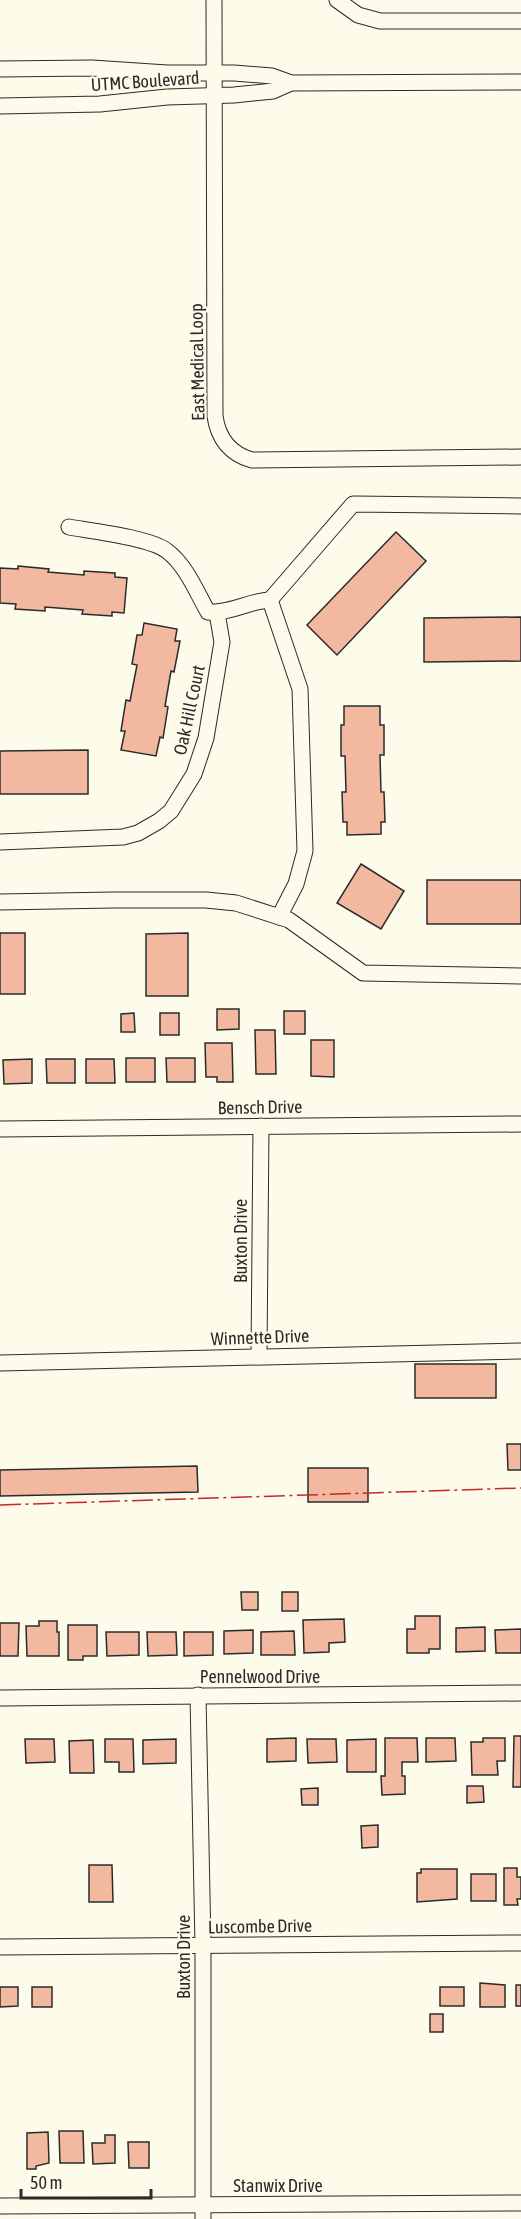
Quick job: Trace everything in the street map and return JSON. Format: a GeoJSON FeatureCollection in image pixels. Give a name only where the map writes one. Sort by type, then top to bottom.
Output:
{"type":"FeatureCollection","features":[{"type":"Feature","properties":{"kind":"street","name":"East Medical Loop"},"geometry":{"type":"LineString","coordinates":[[214,0],[215,416],[218,432],[224,443],[234,452],[247,458],[260,460],[521,457]]}},
{"type":"Feature","properties":{"kind":"street"},"geometry":{"type":"LineString","coordinates":[[337,0],[358,15],[380,21],[521,21]]}},
{"type":"Feature","properties":{"kind":"street","name":"UTMC Boulevard"},"geometry":{"type":"LineString","coordinates":[[0,69],[92,68],[167,73],[215,84],[273,91],[291,83]]}},
{"type":"Feature","properties":{"kind":"street","name":"UTMC Boulevard"},"geometry":{"type":"LineString","coordinates":[[0,106],[100,104],[167,97],[215,84],[272,76],[291,83],[521,82]]}},
{"type":"Feature","properties":{"kind":"street"},"geometry":{"type":"LineString","coordinates":[[69,526],[145,541],[167,550],[180,565],[208,612],[217,613],[255,601],[270,600],[353,504],[521,506]]}},
{"type":"Feature","properties":{"kind":"street"},"geometry":{"type":"LineString","coordinates":[[270,600],[300,689],[304,851],[296,884],[279,916]]}},
{"type":"Feature","properties":{"kind":"street","name":"Oak Hill Court"},"geometry":{"type":"LineString","coordinates":[[0,842],[123,837],[138,833],[171,811],[194,774],[207,738],[222,642],[217,613]]}},
{"type":"Feature","properties":{"kind":"street"},"geometry":{"type":"LineString","coordinates":[[0,902],[206,900],[236,903],[289,920],[363,973],[521,976]]}},
{"type":"Feature","properties":{"kind":"street","name":"Bensch Drive"},"geometry":{"type":"LineString","coordinates":[[0,1129],[521,1124]]}},
{"type":"Feature","properties":{"kind":"street","name":"Buxton Drive"},"geometry":{"type":"LineString","coordinates":[[259,1356],[261,1126]]}},
{"type":"Feature","properties":{"kind":"street","name":"Winnette Drive"},"geometry":{"type":"LineString","coordinates":[[0,1363],[521,1351]]}},
{"type":"Feature","properties":{"kind":"street","name":"Pennelwood Drive"},"geometry":{"type":"LineString","coordinates":[[0,1698],[521,1693]]}},
{"type":"Feature","properties":{"kind":"street","name":"Buxton Drive"},"geometry":{"type":"LineString","coordinates":[[198,1695],[203,1946],[202,2211]]}},
{"type":"Feature","properties":{"kind":"street","name":"Luscombe Drive"},"geometry":{"type":"LineString","coordinates":[[0,1947],[521,1943]]}},
{"type":"Feature","properties":{"kind":"street","name":"Stanwix Drive"},"geometry":{"type":"LineString","coordinates":[[0,2206],[202,2211],[521,2203]]}},
{"type":"Feature","properties":{"kind":"building"},"geometry":{"type":"Polygon","coordinates":[[[396,532],[426,561],[337,655],[307,625],[396,532]]]}},
{"type":"Feature","properties":{"kind":"building"},"geometry":{"type":"Polygon","coordinates":[[[18,566],[49,569],[48,572],[84,575],[84,571],[115,573],[115,577],[127,578],[124,613],[112,612],[112,616],[82,614],[83,610],[45,607],[45,611],[15,609],[16,604],[0,603],[0,568],[18,569],[18,566]]]}},
{"type":"Feature","properties":{"kind":"building"},"geometry":{"type":"Polygon","coordinates":[[[521,617],[521,661],[424,662],[424,618],[521,617]]]}},
{"type":"Feature","properties":{"kind":"building"},"geometry":{"type":"Polygon","coordinates":[[[144,623],[177,629],[175,641],[180,641],[174,672],[171,671],[165,706],[168,707],[163,738],[160,737],[156,756],[121,750],[125,731],[121,731],[126,700],[130,701],[137,665],[132,664],[137,635],[142,635],[144,623]]]}},
{"type":"Feature","properties":{"kind":"building"},"geometry":{"type":"Polygon","coordinates":[[[344,706],[380,706],[380,725],[384,725],[384,755],[380,755],[385,822],[381,822],[381,834],[347,835],[347,822],[343,822],[342,792],[346,792],[345,756],[341,756],[341,725],[344,725],[344,706]]]}},
{"type":"Feature","properties":{"kind":"building"},"geometry":{"type":"Polygon","coordinates":[[[88,750],[88,794],[0,794],[0,751],[88,750]]]}},
{"type":"Feature","properties":{"kind":"building"},"geometry":{"type":"Polygon","coordinates":[[[361,864],[404,891],[381,929],[337,903],[361,864]]]}},
{"type":"Feature","properties":{"kind":"building"},"geometry":{"type":"Polygon","coordinates":[[[427,880],[521,880],[521,924],[427,924],[427,880]]]}},
{"type":"Feature","properties":{"kind":"building"},"geometry":{"type":"Polygon","coordinates":[[[0,933],[25,933],[25,994],[0,994],[0,933]]]}},
{"type":"Feature","properties":{"kind":"building"},"geometry":{"type":"Polygon","coordinates":[[[188,933],[188,996],[146,996],[146,934],[188,933]]]}},
{"type":"Feature","properties":{"kind":"building"},"geometry":{"type":"Polygon","coordinates":[[[217,1009],[239,1009],[239,1029],[217,1030],[217,1009]]]}},
{"type":"Feature","properties":{"kind":"building"},"geometry":{"type":"Polygon","coordinates":[[[284,1011],[305,1011],[305,1034],[284,1034],[284,1011]]]}},
{"type":"Feature","properties":{"kind":"building"},"geometry":{"type":"Polygon","coordinates":[[[134,1013],[135,1032],[121,1032],[121,1014],[134,1013]]]}},
{"type":"Feature","properties":{"kind":"building"},"geometry":{"type":"Polygon","coordinates":[[[160,1013],[179,1013],[179,1035],[160,1035],[160,1013]]]}},
{"type":"Feature","properties":{"kind":"building"},"geometry":{"type":"Polygon","coordinates":[[[255,1030],[275,1030],[276,1074],[256,1074],[255,1030]]]}},
{"type":"Feature","properties":{"kind":"building"},"geometry":{"type":"Polygon","coordinates":[[[311,1040],[334,1040],[334,1077],[311,1076],[311,1040]]]}},
{"type":"Feature","properties":{"kind":"building"},"geometry":{"type":"Polygon","coordinates":[[[205,1043],[232,1043],[233,1082],[217,1082],[217,1077],[206,1077],[205,1043]]]}},
{"type":"Feature","properties":{"kind":"building"},"geometry":{"type":"Polygon","coordinates":[[[126,1058],[155,1058],[155,1082],[126,1082],[126,1058]]]}},
{"type":"Feature","properties":{"kind":"building"},"geometry":{"type":"Polygon","coordinates":[[[166,1058],[195,1058],[195,1082],[167,1082],[166,1058]]]}},
{"type":"Feature","properties":{"kind":"building"},"geometry":{"type":"Polygon","coordinates":[[[32,1059],[32,1083],[4,1084],[3,1060],[32,1059]]]}},
{"type":"Feature","properties":{"kind":"building"},"geometry":{"type":"Polygon","coordinates":[[[46,1059],[75,1059],[75,1083],[47,1083],[46,1059]]]}},
{"type":"Feature","properties":{"kind":"building"},"geometry":{"type":"Polygon","coordinates":[[[86,1059],[114,1059],[115,1083],[86,1083],[86,1059]]]}},
{"type":"Feature","properties":{"kind":"building"},"geometry":{"type":"Polygon","coordinates":[[[415,1364],[496,1364],[496,1398],[415,1398],[415,1364]]]}},
{"type":"Feature","properties":{"kind":"building"},"geometry":{"type":"Polygon","coordinates":[[[507,1444],[521,1444],[521,1470],[508,1470],[507,1444]]]}},
{"type":"Feature","properties":{"kind":"building"},"geometry":{"type":"Polygon","coordinates":[[[197,1466],[198,1492],[0,1496],[0,1470],[197,1466]]]}},
{"type":"Feature","properties":{"kind":"building"},"geometry":{"type":"Polygon","coordinates":[[[308,1468],[368,1468],[368,1502],[308,1502],[308,1468]]]}},
{"type":"Feature","properties":{"kind":"building"},"geometry":{"type":"Polygon","coordinates":[[[241,1592],[258,1592],[258,1610],[242,1610],[241,1592]]]}},
{"type":"Feature","properties":{"kind":"building"},"geometry":{"type":"Polygon","coordinates":[[[282,1592],[298,1592],[298,1611],[282,1611],[282,1592]]]}},
{"type":"Feature","properties":{"kind":"building"},"geometry":{"type":"Polygon","coordinates":[[[415,1616],[440,1616],[440,1649],[429,1649],[429,1653],[407,1653],[407,1629],[415,1629],[415,1616]]]}},
{"type":"Feature","properties":{"kind":"building"},"geometry":{"type":"Polygon","coordinates":[[[344,1619],[345,1642],[329,1643],[329,1652],[304,1653],[303,1620],[344,1619]]]}},
{"type":"Feature","properties":{"kind":"building"},"geometry":{"type":"Polygon","coordinates":[[[39,1621],[57,1621],[59,1656],[27,1656],[26,1626],[39,1626],[39,1621]]]}},
{"type":"Feature","properties":{"kind":"building"},"geometry":{"type":"Polygon","coordinates":[[[0,1623],[19,1623],[18,1656],[0,1656],[0,1623]]]}},
{"type":"Feature","properties":{"kind":"building"},"geometry":{"type":"Polygon","coordinates":[[[68,1625],[97,1625],[97,1656],[83,1656],[83,1660],[68,1660],[68,1625]]]}},
{"type":"Feature","properties":{"kind":"building"},"geometry":{"type":"Polygon","coordinates":[[[485,1627],[485,1651],[456,1652],[456,1628],[485,1627]]]}},
{"type":"Feature","properties":{"kind":"building"},"geometry":{"type":"Polygon","coordinates":[[[521,1629],[521,1653],[496,1653],[495,1630],[521,1629]]]}},
{"type":"Feature","properties":{"kind":"building"},"geometry":{"type":"Polygon","coordinates":[[[253,1630],[253,1653],[224,1654],[224,1631],[253,1630]]]}},
{"type":"Feature","properties":{"kind":"building"},"geometry":{"type":"Polygon","coordinates":[[[294,1631],[295,1655],[261,1655],[261,1632],[294,1631]]]}},
{"type":"Feature","properties":{"kind":"building"},"geometry":{"type":"Polygon","coordinates":[[[106,1632],[139,1632],[139,1655],[107,1656],[106,1632]]]}},
{"type":"Feature","properties":{"kind":"building"},"geometry":{"type":"Polygon","coordinates":[[[147,1632],[176,1632],[177,1655],[148,1656],[147,1632]]]}},
{"type":"Feature","properties":{"kind":"building"},"geometry":{"type":"Polygon","coordinates":[[[184,1632],[213,1632],[213,1655],[184,1656],[184,1632]]]}},
{"type":"Feature","properties":{"kind":"building"},"geometry":{"type":"Polygon","coordinates":[[[514,1736],[521,1736],[521,1787],[513,1787],[514,1736]]]}},
{"type":"Feature","properties":{"kind":"building"},"geometry":{"type":"Polygon","coordinates":[[[296,1738],[296,1761],[267,1762],[267,1739],[296,1738]]]}},
{"type":"Feature","properties":{"kind":"building"},"geometry":{"type":"Polygon","coordinates":[[[385,1738],[417,1738],[418,1762],[402,1762],[405,1794],[382,1795],[381,1776],[385,1776],[385,1738]]]}},
{"type":"Feature","properties":{"kind":"building"},"geometry":{"type":"Polygon","coordinates":[[[426,1738],[455,1738],[456,1761],[426,1762],[426,1738]]]}},
{"type":"Feature","properties":{"kind":"building"},"geometry":{"type":"Polygon","coordinates":[[[483,1738],[505,1738],[505,1761],[497,1761],[498,1775],[472,1775],[471,1742],[483,1742],[483,1738]]]}},
{"type":"Feature","properties":{"kind":"building"},"geometry":{"type":"Polygon","coordinates":[[[25,1739],[54,1739],[55,1762],[26,1763],[25,1739]]]}},
{"type":"Feature","properties":{"kind":"building"},"geometry":{"type":"Polygon","coordinates":[[[105,1739],[133,1739],[134,1772],[119,1772],[119,1762],[105,1762],[105,1739]]]}},
{"type":"Feature","properties":{"kind":"building"},"geometry":{"type":"Polygon","coordinates":[[[176,1739],[176,1763],[143,1764],[143,1740],[176,1739]]]}},
{"type":"Feature","properties":{"kind":"building"},"geometry":{"type":"Polygon","coordinates":[[[307,1739],[336,1739],[337,1762],[308,1763],[307,1739]]]}},
{"type":"Feature","properties":{"kind":"building"},"geometry":{"type":"Polygon","coordinates":[[[376,1739],[376,1772],[347,1772],[347,1740],[376,1739]]]}},
{"type":"Feature","properties":{"kind":"building"},"geometry":{"type":"Polygon","coordinates":[[[93,1740],[94,1773],[70,1773],[69,1741],[93,1740]]]}},
{"type":"Feature","properties":{"kind":"building"},"geometry":{"type":"Polygon","coordinates":[[[467,1786],[483,1786],[484,1802],[467,1803],[467,1786]]]}},
{"type":"Feature","properties":{"kind":"building"},"geometry":{"type":"Polygon","coordinates":[[[318,1788],[318,1805],[302,1805],[301,1789],[318,1788]]]}},
{"type":"Feature","properties":{"kind":"building"},"geometry":{"type":"Polygon","coordinates":[[[378,1825],[378,1847],[362,1848],[361,1826],[378,1825]]]}},
{"type":"Feature","properties":{"kind":"building"},"geometry":{"type":"Polygon","coordinates":[[[89,1865],[112,1865],[113,1902],[89,1902],[89,1865]]]}},
{"type":"Feature","properties":{"kind":"building"},"geometry":{"type":"Polygon","coordinates":[[[504,1868],[517,1868],[517,1877],[521,1877],[521,1899],[517,1899],[518,1905],[504,1905],[504,1868]]]}},
{"type":"Feature","properties":{"kind":"building"},"geometry":{"type":"Polygon","coordinates":[[[421,1869],[457,1869],[457,1899],[417,1902],[417,1873],[421,1873],[421,1869]]]}},
{"type":"Feature","properties":{"kind":"building"},"geometry":{"type":"Polygon","coordinates":[[[471,1874],[496,1874],[496,1901],[471,1901],[471,1874]]]}},
{"type":"Feature","properties":{"kind":"building"},"geometry":{"type":"Polygon","coordinates":[[[480,1983],[505,1985],[505,2007],[480,2007],[480,1983]]]}},
{"type":"Feature","properties":{"kind":"building"},"geometry":{"type":"Polygon","coordinates":[[[516,1985],[521,1985],[521,2006],[516,2006],[516,1985]]]}},
{"type":"Feature","properties":{"kind":"building"},"geometry":{"type":"Polygon","coordinates":[[[0,1987],[18,1987],[18,2006],[0,2007],[0,1987]]]}},
{"type":"Feature","properties":{"kind":"building"},"geometry":{"type":"Polygon","coordinates":[[[32,1987],[52,1987],[52,2007],[32,2007],[32,1987]]]}},
{"type":"Feature","properties":{"kind":"building"},"geometry":{"type":"Polygon","coordinates":[[[440,1987],[464,1987],[464,2006],[440,2006],[440,1987]]]}},
{"type":"Feature","properties":{"kind":"building"},"geometry":{"type":"Polygon","coordinates":[[[430,2014],[443,2014],[443,2032],[430,2032],[430,2014]]]}},
{"type":"Feature","properties":{"kind":"building"},"geometry":{"type":"Polygon","coordinates":[[[59,2131],[83,2131],[84,2163],[60,2163],[59,2131]]]}},
{"type":"Feature","properties":{"kind":"building"},"geometry":{"type":"Polygon","coordinates":[[[48,2132],[49,2163],[36,2166],[36,2169],[27,2169],[27,2133],[48,2132]]]}},
{"type":"Feature","properties":{"kind":"building"},"geometry":{"type":"Polygon","coordinates":[[[105,2135],[115,2135],[115,2163],[93,2164],[92,2143],[105,2143],[105,2135]]]}},
{"type":"Feature","properties":{"kind":"building"},"geometry":{"type":"Polygon","coordinates":[[[128,2142],[149,2142],[149,2168],[129,2168],[128,2142]]]}},
{"type":"Feature","properties":{"kind":"power"},"geometry":{"type":"LineString","coordinates":[[0,1505],[521,1488]]}}]}
